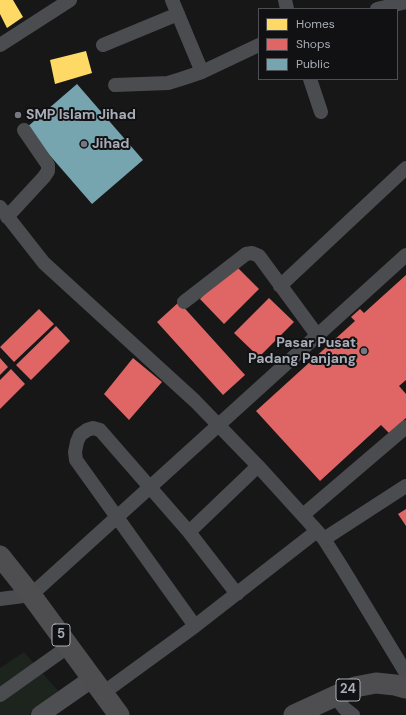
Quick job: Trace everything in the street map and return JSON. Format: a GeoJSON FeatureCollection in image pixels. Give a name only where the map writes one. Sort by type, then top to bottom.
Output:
{"type":"FeatureCollection","features":[{"type":"Feature","properties":{"kind":"highway","name":"5"},"geometry":{"type":"LineString","coordinates":[[0,556],[31,595],[119,715]]}},
{"type":"Feature","properties":{"kind":"highway","name":"24"},"geometry":{"type":"LineString","coordinates":[[294,715],[355,687],[376,683],[406,688]]}},
{"type":"Feature","properties":{"kind":"main road"},"geometry":{"type":"LineString","coordinates":[[40,715],[98,686]]}},
{"type":"Feature","properties":{"kind":"street"},"geometry":{"type":"LineString","coordinates":[[0,45],[70,0]]}},
{"type":"Feature","properties":{"kind":"street"},"geometry":{"type":"LineString","coordinates":[[172,0],[202,72]]}},
{"type":"Feature","properties":{"kind":"street"},"geometry":{"type":"LineString","coordinates":[[381,8],[406,2]]}},
{"type":"Feature","properties":{"kind":"street"},"geometry":{"type":"LineString","coordinates":[[103,45],[178,14]]}},
{"type":"Feature","properties":{"kind":"street"},"geometry":{"type":"LineString","coordinates":[[115,85],[168,83],[202,72],[258,45]]}},
{"type":"Feature","properties":{"kind":"street"},"geometry":{"type":"LineString","coordinates":[[310,80],[321,112]]}},
{"type":"Feature","properties":{"kind":"street"},"geometry":{"type":"LineString","coordinates":[[24,130],[48,165],[48,171],[44,177],[4,212],[44,263],[194,400],[258,466],[320,535],[404,667],[376,683]]}},
{"type":"Feature","properties":{"kind":"street"},"geometry":{"type":"LineString","coordinates":[[280,286],[406,168]]}},
{"type":"Feature","properties":{"kind":"street"},"geometry":{"type":"LineString","coordinates":[[184,302],[246,254],[252,253],[259,256],[317,335]]}},
{"type":"Feature","properties":{"kind":"street"},"geometry":{"type":"LineString","coordinates":[[0,599],[31,595],[406,254]]}},
{"type":"Feature","properties":{"kind":"street"},"geometry":{"type":"LineString","coordinates":[[303,515],[406,427]]}},
{"type":"Feature","properties":{"kind":"street"},"geometry":{"type":"LineString","coordinates":[[195,626],[76,460],[75,452],[80,435],[93,428],[100,430],[189,532],[237,594]]}},
{"type":"Feature","properties":{"kind":"street"},"geometry":{"type":"LineString","coordinates":[[189,532],[258,466]]}},
{"type":"Feature","properties":{"kind":"street"},"geometry":{"type":"LineString","coordinates":[[98,686],[195,626],[320,535],[406,486]]}},
{"type":"Feature","properties":{"kind":"street"},"geometry":{"type":"LineString","coordinates":[[0,695],[69,646]]}},
{"type":"Feature","properties":{"kind":"street"},"geometry":{"type":"LineString","coordinates":[[335,696],[344,708],[353,715]]}},
{"type":"Feature","properties":{"kind":"shaded area"},"geometry":{"type":"Polygon","coordinates":[[[24,652],[60,693],[29,715],[0,715],[0,668],[24,652]]]}},
{"type":"Feature","properties":{"kind":"building: Homes"},"geometry":{"type":"Polygon","coordinates":[[[0,0],[13,0],[23,17],[7,28],[0,14],[0,0]]]}},
{"type":"Feature","properties":{"kind":"building: Homes"},"geometry":{"type":"Polygon","coordinates":[[[86,51],[92,73],[55,84],[50,60],[86,51]]]}},
{"type":"Feature","properties":{"kind":"building: Shops"},"geometry":{"type":"Polygon","coordinates":[[[234,264],[259,289],[224,324],[200,299],[234,264]]]}},
{"type":"Feature","properties":{"kind":"building: Shops","name":"Pasar Pusat Padang Panjang"},"geometry":{"type":"Polygon","coordinates":[[[406,275],[406,380],[399,386],[406,394],[406,418],[389,433],[381,425],[320,481],[256,411],[355,321],[351,317],[360,309],[364,313],[406,275]]]}},
{"type":"Feature","properties":{"kind":"building: Shops"},"geometry":{"type":"Polygon","coordinates":[[[269,298],[294,322],[259,357],[234,333],[269,298]]]}},
{"type":"Feature","properties":{"kind":"building: Shops"},"geometry":{"type":"Polygon","coordinates":[[[179,302],[245,375],[223,395],[157,322],[179,302]]]}},
{"type":"Feature","properties":{"kind":"building: Shops"},"geometry":{"type":"Polygon","coordinates":[[[39,309],[54,324],[14,362],[0,347],[39,309]]]}},
{"type":"Feature","properties":{"kind":"building: Shops"},"geometry":{"type":"Polygon","coordinates":[[[56,326],[70,341],[31,380],[16,365],[56,326]]]}},
{"type":"Feature","properties":{"kind":"building: Shops"},"geometry":{"type":"Polygon","coordinates":[[[0,358],[8,367],[0,375],[0,358]]]}},
{"type":"Feature","properties":{"kind":"building: Shops"},"geometry":{"type":"Polygon","coordinates":[[[133,358],[162,382],[129,420],[104,394],[133,358]]]}},
{"type":"Feature","properties":{"kind":"building: Shops"},"geometry":{"type":"Polygon","coordinates":[[[11,369],[25,384],[0,409],[0,380],[11,369]]]}},
{"type":"Feature","properties":{"kind":"building: Shops"},"geometry":{"type":"Polygon","coordinates":[[[406,509],[406,526],[398,514],[406,509]]]}},
{"type":"Feature","properties":{"kind":"building: Public","name":"Jihad"},"geometry":{"type":"Polygon","coordinates":[[[77,84],[143,160],[92,204],[26,128],[77,84]]]}},
{"type":"Feature","properties":{"kind":"place","name":"SMP Islam Jihad"},"geometry":{"type":"Point","coordinates":[18,115]}},
{"type":"Feature","properties":{"kind":"place","name":"Jihad"},"geometry":{"type":"Point","coordinates":[84,144]}},
{"type":"Feature","properties":{"kind":"place","name":"Pasar Pusat Padang Panjang"},"geometry":{"type":"Point","coordinates":[364,351]}}]}
